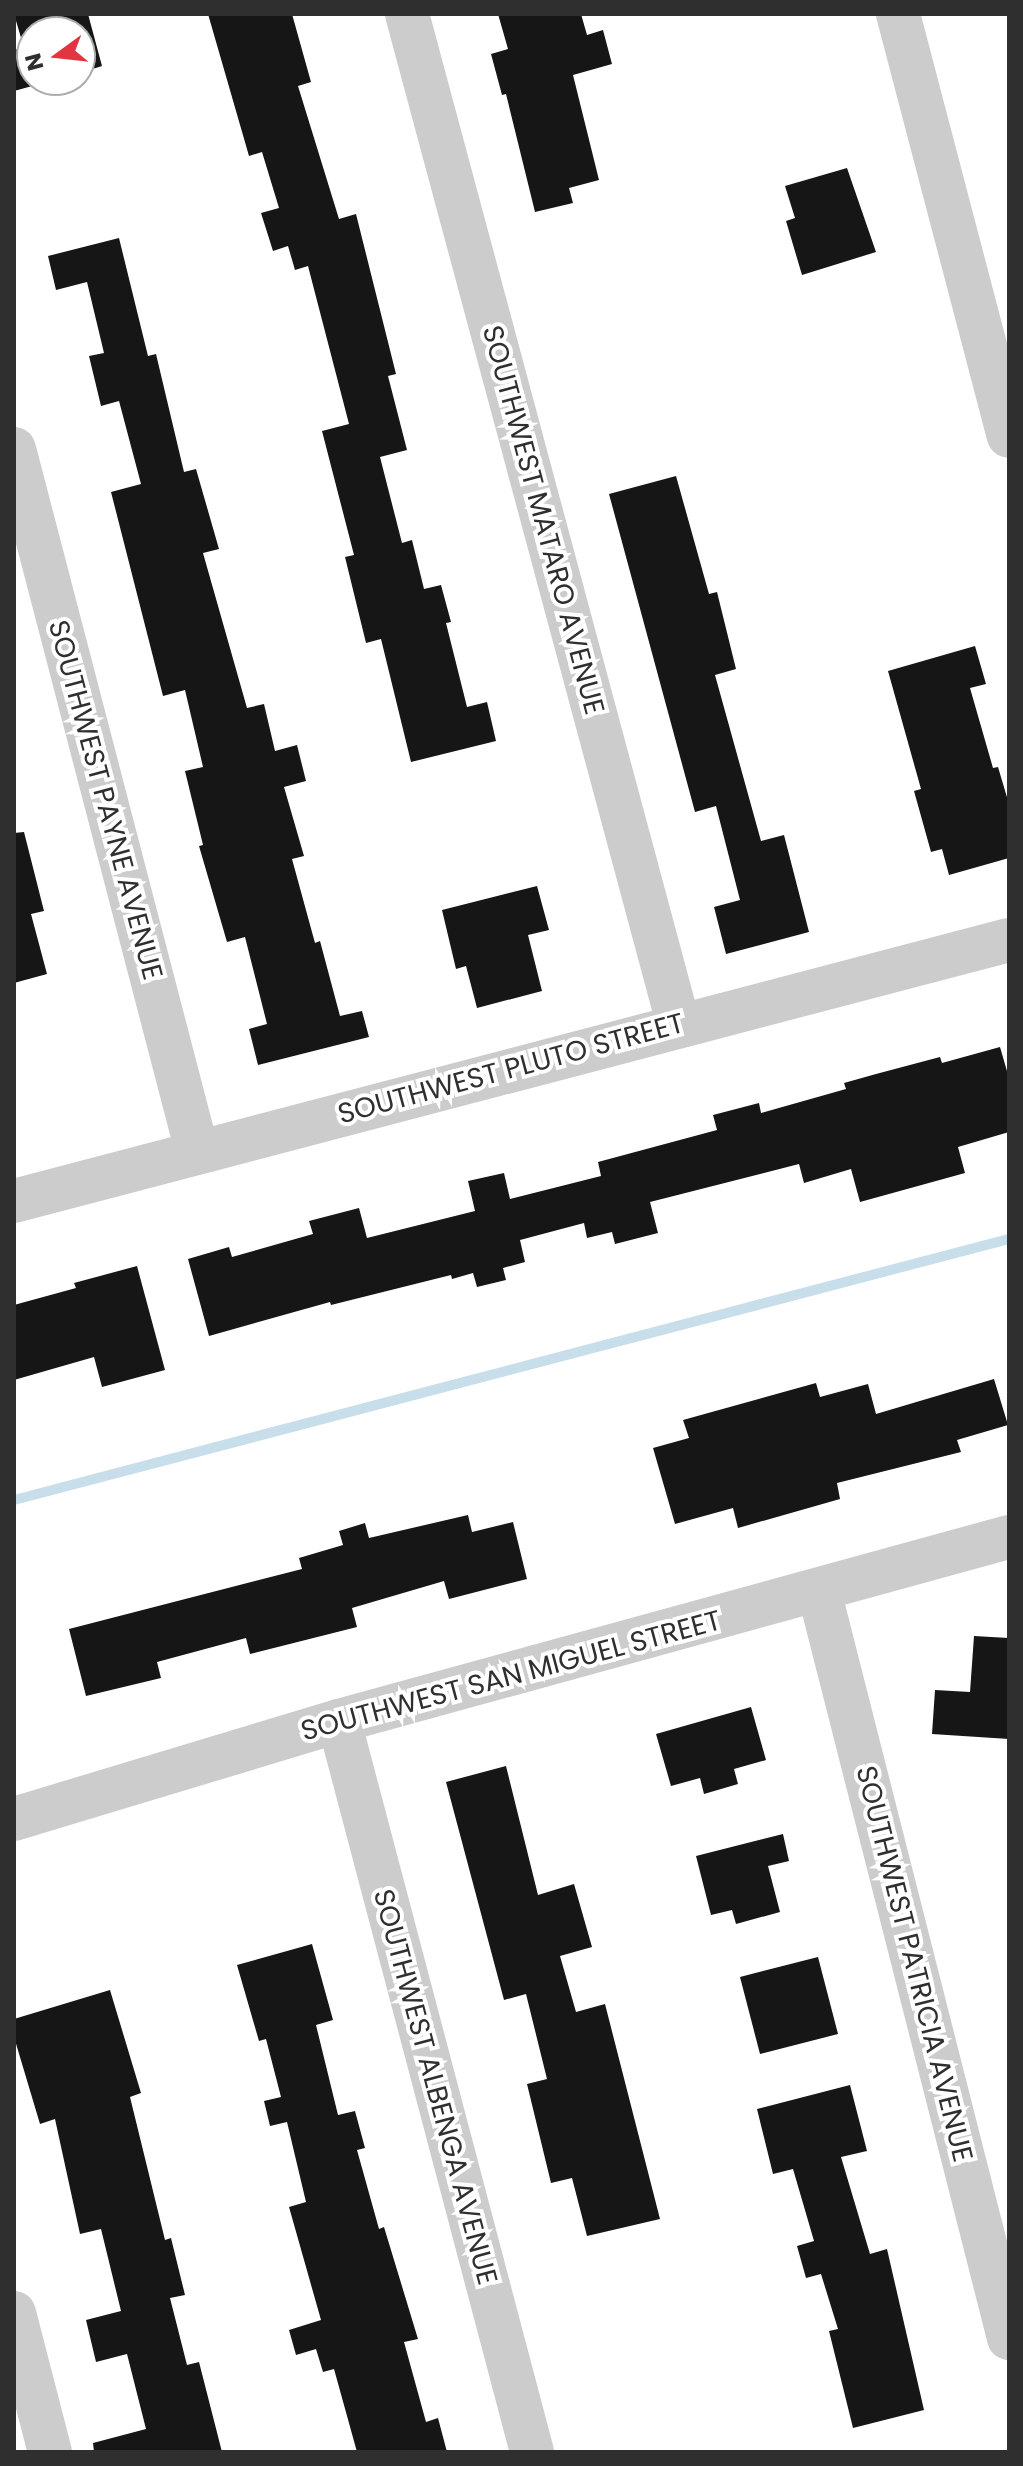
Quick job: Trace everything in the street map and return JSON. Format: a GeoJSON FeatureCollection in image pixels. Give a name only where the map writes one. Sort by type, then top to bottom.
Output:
{"type":"FeatureCollection","features":[{"type":"Feature","properties":{"kind":"street","name":"SOUTHWEST MATARO AVENUE"},"geometry":{"type":"LineString","coordinates":[[407,14],[679,1026]]}},
{"type":"Feature","properties":{"kind":"street"},"geometry":{"type":"LineString","coordinates":[[898,14],[1009,436]]}},
{"type":"Feature","properties":{"kind":"street","name":"SOUTHWEST PAYNE AVENUE"},"geometry":{"type":"LineString","coordinates":[[14,449],[197,1151]]}},
{"type":"Feature","properties":{"kind":"street","name":"SOUTHWEST PLUTO STREET"},"geometry":{"type":"LineString","coordinates":[[14,1201],[1009,940]]}},
{"type":"Feature","properties":{"kind":"street","name":"SOUTHWEST SAN MIGUEL STREET"},"geometry":{"type":"LineString","coordinates":[[14,1819],[339,1721],[1009,1537]]}},
{"type":"Feature","properties":{"kind":"street","name":"SOUTHWEST PATRICIA AVENUE"},"geometry":{"type":"LineString","coordinates":[[819,1591],[1009,2338]]}},
{"type":"Feature","properties":{"kind":"street","name":"SOUTHWEST ALBENGA AVENUE"},"geometry":{"type":"LineString","coordinates":[[339,1721],[532,2452]]}},
{"type":"Feature","properties":{"kind":"street"},"geometry":{"type":"LineString","coordinates":[[14,2313],[50,2452]]}},
{"type":"Feature","properties":{"kind":"building"},"geometry":{"type":"Polygon","coordinates":[[[14,14],[89,16],[16,16],[16,21],[14,14]]]}},
{"type":"Feature","properties":{"kind":"building"},"geometry":{"type":"Polygon","coordinates":[[[208,14],[292,14],[311,82],[298,86],[339,219],[356,214],[396,374],[388,376],[407,450],[380,457],[402,543],[412,540],[424,589],[441,585],[451,622],[446,623],[467,707],[487,702],[496,741],[411,762],[381,639],[366,643],[345,557],[354,555],[322,431],[349,424],[308,266],[295,270],[288,246],[273,251],[261,213],[279,208],[262,152],[249,156],[208,14]]]}},
{"type":"Feature","properties":{"kind":"building"},"geometry":{"type":"Polygon","coordinates":[[[498,14],[581,14],[587,35],[603,30],[612,64],[573,75],[599,180],[569,188],[573,203],[535,212],[506,94],[502,95],[491,54],[508,49],[498,14]]]}},
{"type":"Feature","properties":{"kind":"building"},"geometry":{"type":"Polygon","coordinates":[[[96,44],[102,66],[96,68],[96,44]]]}},
{"type":"Feature","properties":{"kind":"building"},"geometry":{"type":"Polygon","coordinates":[[[14,50],[16,50],[14,91],[14,50]]]}},
{"type":"Feature","properties":{"kind":"building"},"geometry":{"type":"Polygon","coordinates":[[[847,168],[876,252],[802,275],[786,221],[795,218],[785,186],[847,168]]]}},
{"type":"Feature","properties":{"kind":"building"},"geometry":{"type":"Polygon","coordinates":[[[119,238],[148,356],[156,354],[184,472],[196,469],[219,549],[203,553],[247,708],[264,704],[275,751],[297,745],[306,781],[284,787],[304,856],[292,859],[315,943],[320,941],[340,1016],[362,1011],[369,1037],[258,1065],[249,1029],[267,1024],[245,937],[227,942],[199,846],[203,845],[185,771],[203,767],[185,690],[163,696],[111,492],[141,484],[119,401],[101,406],[89,356],[104,353],[87,282],[56,290],[48,256],[119,238]]]}},
{"type":"Feature","properties":{"kind":"building"},"geometry":{"type":"Polygon","coordinates":[[[676,476],[709,594],[717,592],[736,669],[715,675],[761,841],[784,835],[809,932],[726,954],[714,907],[740,900],[716,806],[695,812],[609,494],[676,476]]]}},
{"type":"Feature","properties":{"kind":"building"},"geometry":{"type":"Polygon","coordinates":[[[975,646],[986,684],[970,688],[993,768],[998,767],[1009,804],[1009,858],[949,875],[942,849],[931,852],[914,791],[921,789],[888,671],[975,646]]]}},
{"type":"Feature","properties":{"kind":"building"},"geometry":{"type":"Polygon","coordinates":[[[24,832],[44,911],[31,914],[47,974],[14,983],[14,833],[24,832]]]}},
{"type":"Feature","properties":{"kind":"building"},"geometry":{"type":"Polygon","coordinates":[[[537,886],[549,930],[528,935],[542,991],[477,1008],[466,966],[456,969],[442,910],[537,886]]]}},
{"type":"Feature","properties":{"kind":"building"},"geometry":{"type":"Polygon","coordinates":[[[1000,1047],[1009,1078],[1009,1132],[958,1147],[965,1173],[860,1202],[851,1169],[804,1183],[799,1164],[650,1202],[658,1233],[615,1244],[612,1232],[587,1238],[584,1223],[520,1240],[525,1262],[503,1268],[506,1280],[477,1287],[473,1273],[452,1279],[451,1275],[331,1305],[330,1302],[209,1336],[188,1259],[229,1247],[232,1257],[313,1234],[309,1221],[359,1208],[367,1238],[475,1211],[468,1181],[504,1173],[510,1199],[601,1176],[598,1162],[717,1130],[713,1115],[759,1103],[761,1113],[846,1089],[844,1083],[876,1074],[940,1057],[942,1063],[1000,1047]]]}},
{"type":"Feature","properties":{"kind":"building"},"geometry":{"type":"Polygon","coordinates":[[[137,1266],[165,1370],[102,1387],[94,1357],[14,1380],[14,1305],[76,1288],[74,1283],[137,1266]]]}},
{"type":"Feature","properties":{"kind":"building"},"geometry":{"type":"Polygon","coordinates":[[[994,1379],[1008,1425],[957,1440],[961,1452],[837,1483],[840,1499],[738,1528],[733,1508],[675,1524],[653,1448],[689,1438],[683,1420],[816,1383],[820,1397],[868,1384],[876,1414],[994,1379]]]}},
{"type":"Feature","properties":{"kind":"building"},"geometry":{"type":"Polygon","coordinates":[[[468,1515],[472,1532],[513,1522],[527,1579],[449,1599],[444,1581],[352,1608],[357,1627],[250,1654],[246,1638],[157,1662],[161,1678],[86,1696],[69,1629],[302,1569],[299,1558],[343,1545],[339,1531],[365,1523],[369,1538],[468,1515]]]}},
{"type":"Feature","properties":{"kind":"building"},"geometry":{"type":"Polygon","coordinates":[[[974,1636],[1009,1638],[1009,1739],[932,1734],[935,1690],[970,1692],[974,1636]]]}},
{"type":"Feature","properties":{"kind":"building"},"geometry":{"type":"Polygon","coordinates":[[[751,1707],[766,1760],[734,1769],[738,1784],[704,1794],[700,1778],[671,1786],[656,1734],[751,1707]]]}},
{"type":"Feature","properties":{"kind":"building"},"geometry":{"type":"Polygon","coordinates":[[[506,1766],[538,1895],[574,1884],[592,1947],[560,1956],[576,2012],[605,2004],[660,2219],[587,2236],[572,2178],[551,2183],[527,2084],[547,2079],[526,1994],[504,2000],[446,1782],[506,1766]]]}},
{"type":"Feature","properties":{"kind":"building"},"geometry":{"type":"Polygon","coordinates":[[[783,1834],[789,1861],[768,1866],[780,1912],[736,1924],[732,1910],[711,1915],[696,1856],[783,1834]]]}},
{"type":"Feature","properties":{"kind":"building"},"geometry":{"type":"Polygon","coordinates":[[[312,1944],[333,2020],[316,2025],[338,2115],[355,2111],[365,2148],[357,2150],[379,2229],[384,2227],[418,2339],[404,2342],[426,2422],[438,2418],[447,2452],[357,2452],[334,2369],[323,2372],[316,2349],[296,2355],[289,2330],[321,2320],[289,2207],[306,2202],[287,2122],[270,2126],[264,2101],[281,2097],[266,2039],[259,2041],[237,1965],[312,1944]]]}},
{"type":"Feature","properties":{"kind":"building"},"geometry":{"type":"Polygon","coordinates":[[[818,1957],[838,2034],[760,2054],[740,1977],[818,1957]]]}},
{"type":"Feature","properties":{"kind":"building"},"geometry":{"type":"Polygon","coordinates":[[[110,1990],[141,2093],[130,2097],[165,2240],[171,2238],[185,2295],[170,2298],[187,2365],[199,2362],[222,2452],[94,2452],[93,2443],[146,2429],[127,2354],[96,2362],[86,2320],[121,2311],[101,2229],[80,2234],[55,2119],[40,2124],[14,2037],[14,2019],[110,1990]]]}},
{"type":"Feature","properties":{"kind":"building"},"geometry":{"type":"Polygon","coordinates":[[[850,2085],[867,2151],[841,2157],[870,2254],[887,2249],[924,2410],[853,2428],[829,2331],[838,2329],[821,2274],[806,2278],[797,2246],[814,2241],[793,2169],[773,2174],[757,2109],[850,2085]]]}},
{"type":"Feature","properties":{"kind":"waterway"},"geometry":{"type":"LineString","coordinates":[[14,1500],[1009,1239]]}}]}
